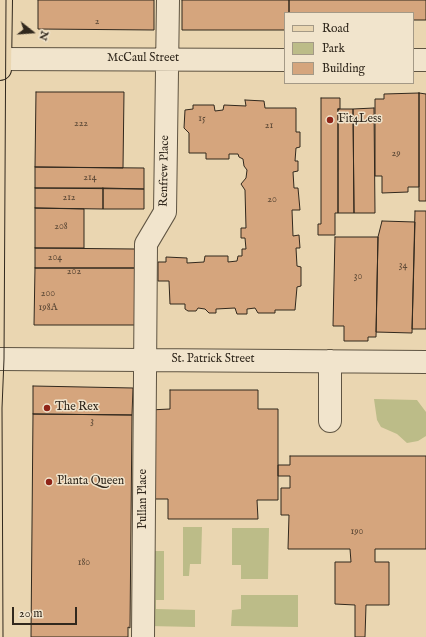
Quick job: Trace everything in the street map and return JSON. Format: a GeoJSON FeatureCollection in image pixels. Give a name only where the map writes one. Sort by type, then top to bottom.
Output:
{"type":"FeatureCollection","features":[{"type":"Feature","properties":{"kind":"main road"},"geometry":{"type":"LineString","coordinates":[[0,69],[1,0]]}},
{"type":"Feature","properties":{"kind":"street","name":"Renfrew Place"},"geometry":{"type":"LineString","coordinates":[[145,360],[146,244],[165,212],[168,0]]}},
{"type":"Feature","properties":{"kind":"street","name":"McCaul Street"},"geometry":{"type":"LineString","coordinates":[[0,59],[284,60]]}},
{"type":"Feature","properties":{"kind":"street"},"geometry":{"type":"LineString","coordinates":[[414,60],[426,60]]}},
{"type":"Feature","properties":{"kind":"street","name":"St. Patrick Street"},"geometry":{"type":"LineString","coordinates":[[0,359],[426,362]]}},
{"type":"Feature","properties":{"kind":"street","name":"Pullan Place"},"geometry":{"type":"LineString","coordinates":[[143,637],[145,360]]}},
{"type":"Feature","properties":{"kind":"street"},"geometry":{"type":"LineString","coordinates":[[330,361],[330,421]]}},
{"type":"Feature","properties":{"kind":"green space"},"geometry":{"type":"Polygon","coordinates":[[[374,399],[417,400],[426,412],[426,436],[418,441],[407,443],[397,434],[381,427],[377,420],[374,399]]]}},
{"type":"Feature","properties":{"kind":"green space"},"geometry":{"type":"Polygon","coordinates":[[[183,527],[202,527],[201,564],[190,564],[189,576],[183,576],[183,527]]]}},
{"type":"Feature","properties":{"kind":"green space"},"geometry":{"type":"Polygon","coordinates":[[[232,528],[269,528],[268,579],[241,579],[241,565],[232,565],[232,528]]]}},
{"type":"Feature","properties":{"kind":"green space"},"geometry":{"type":"Polygon","coordinates":[[[150,551],[164,551],[164,600],[156,600],[156,609],[195,610],[195,627],[149,626],[150,551]]]}},
{"type":"Feature","properties":{"kind":"green space"},"geometry":{"type":"Polygon","coordinates":[[[241,595],[298,595],[298,627],[231,626],[232,610],[241,609],[241,595]]]}},
{"type":"Feature","properties":{"kind":"building"},"geometry":{"type":"Polygon","coordinates":[[[38,0],[154,0],[154,30],[38,29],[38,0]]]}},
{"type":"Feature","properties":{"kind":"building"},"geometry":{"type":"Polygon","coordinates":[[[182,0],[289,0],[289,12],[284,12],[284,30],[182,30],[182,0]]]}},
{"type":"Feature","properties":{"kind":"building"},"geometry":{"type":"Polygon","coordinates":[[[289,0],[426,0],[426,20],[414,20],[414,12],[289,12],[289,0]]]}},
{"type":"Feature","properties":{"kind":"building"},"geometry":{"type":"Polygon","coordinates":[[[36,92],[124,92],[123,168],[35,167],[36,92]]]}},
{"type":"Feature","properties":{"kind":"building"},"geometry":{"type":"Polygon","coordinates":[[[419,93],[419,187],[408,187],[408,192],[382,193],[382,176],[375,176],[375,99],[384,99],[384,94],[419,93]]]}},
{"type":"Feature","properties":{"kind":"building"},"geometry":{"type":"Polygon","coordinates":[[[419,93],[426,94],[426,201],[419,201],[419,93]]]}},
{"type":"Feature","properties":{"kind":"building"},"geometry":{"type":"Polygon","coordinates":[[[321,98],[340,98],[340,109],[338,109],[338,213],[335,213],[335,235],[318,235],[318,224],[321,224],[321,98]]]}},
{"type":"Feature","properties":{"kind":"building"},"geometry":{"type":"Polygon","coordinates":[[[245,100],[264,101],[265,108],[296,108],[296,132],[300,132],[300,147],[296,148],[295,161],[298,161],[298,171],[293,172],[294,188],[298,188],[300,210],[292,210],[293,236],[299,235],[300,248],[296,248],[297,266],[301,267],[301,286],[297,287],[295,310],[275,310],[275,313],[258,313],[255,308],[247,309],[247,314],[237,314],[235,308],[216,309],[216,313],[209,313],[205,309],[198,308],[196,311],[188,311],[185,309],[185,304],[170,304],[169,281],[158,281],[158,262],[166,262],[166,257],[187,258],[187,263],[204,262],[205,256],[228,256],[228,262],[237,261],[238,256],[242,256],[242,249],[246,249],[245,238],[241,238],[241,228],[246,228],[245,190],[241,184],[246,178],[247,170],[244,166],[243,159],[239,157],[238,154],[229,154],[229,159],[206,159],[206,153],[189,153],[189,133],[184,128],[185,110],[193,109],[193,105],[214,105],[215,111],[223,110],[224,105],[246,106],[245,100]]]}},
{"type":"Feature","properties":{"kind":"building"},"geometry":{"type":"Polygon","coordinates":[[[374,108],[375,213],[354,213],[353,109],[374,108]]]}},
{"type":"Feature","properties":{"kind":"building"},"geometry":{"type":"Polygon","coordinates":[[[338,109],[353,109],[354,213],[338,213],[338,109]]]}},
{"type":"Feature","properties":{"kind":"building"},"geometry":{"type":"Polygon","coordinates":[[[35,167],[144,168],[144,189],[35,188],[35,167]]]}},
{"type":"Feature","properties":{"kind":"building"},"geometry":{"type":"Polygon","coordinates":[[[35,188],[103,188],[103,209],[35,208],[35,188]]]}},
{"type":"Feature","properties":{"kind":"building"},"geometry":{"type":"Polygon","coordinates":[[[103,188],[144,189],[144,209],[103,209],[103,188]]]}},
{"type":"Feature","properties":{"kind":"building"},"geometry":{"type":"Polygon","coordinates":[[[35,208],[84,209],[84,248],[35,248],[35,208]]]}},
{"type":"Feature","properties":{"kind":"building"},"geometry":{"type":"Polygon","coordinates":[[[415,211],[426,211],[426,329],[412,329],[415,211]]]}},
{"type":"Feature","properties":{"kind":"building"},"geometry":{"type":"Polygon","coordinates":[[[382,221],[415,222],[412,333],[376,332],[378,237],[382,221]]]}},
{"type":"Feature","properties":{"kind":"building"},"geometry":{"type":"Polygon","coordinates":[[[335,237],[378,237],[376,337],[368,337],[368,341],[344,341],[344,326],[333,326],[335,237]]]}},
{"type":"Feature","properties":{"kind":"building"},"geometry":{"type":"Polygon","coordinates":[[[35,248],[135,249],[135,268],[35,268],[35,248]]]}},
{"type":"Feature","properties":{"kind":"building"},"geometry":{"type":"Polygon","coordinates":[[[35,268],[135,268],[135,325],[34,325],[35,268]]]}},
{"type":"Feature","properties":{"kind":"building"},"geometry":{"type":"Polygon","coordinates":[[[33,386],[133,388],[132,415],[33,414],[33,386]]]}},
{"type":"Feature","properties":{"kind":"building"},"geometry":{"type":"Polygon","coordinates":[[[170,390],[258,390],[258,409],[278,409],[278,500],[257,500],[258,519],[168,519],[168,499],[149,499],[149,410],[170,409],[170,390]]]}},
{"type":"Feature","properties":{"kind":"building"},"geometry":{"type":"Polygon","coordinates":[[[33,414],[132,415],[130,628],[128,627],[128,637],[31,637],[33,414]]]}},
{"type":"Feature","properties":{"kind":"building"},"geometry":{"type":"Polygon","coordinates":[[[290,456],[426,456],[426,549],[375,549],[375,562],[389,562],[389,605],[366,605],[365,637],[355,637],[355,605],[335,604],[335,562],[351,562],[350,549],[288,549],[289,515],[281,515],[281,488],[290,488],[290,476],[278,476],[278,465],[290,465],[290,456]]]}},
{"type":"Feature","properties":{"kind":"tram line"},"geometry":{"type":"LineString","coordinates":[[3,637],[2,408],[4,359],[6,0]]}},
{"type":"Feature","properties":{"kind":"place","name":"Fit4Less"},"geometry":{"type":"Point","coordinates":[330,120]}},
{"type":"Feature","properties":{"kind":"place","name":"The Rex"},"geometry":{"type":"Point","coordinates":[47,408]}},
{"type":"Feature","properties":{"kind":"place","name":"Planta Queen"},"geometry":{"type":"Point","coordinates":[49,482]}}]}
